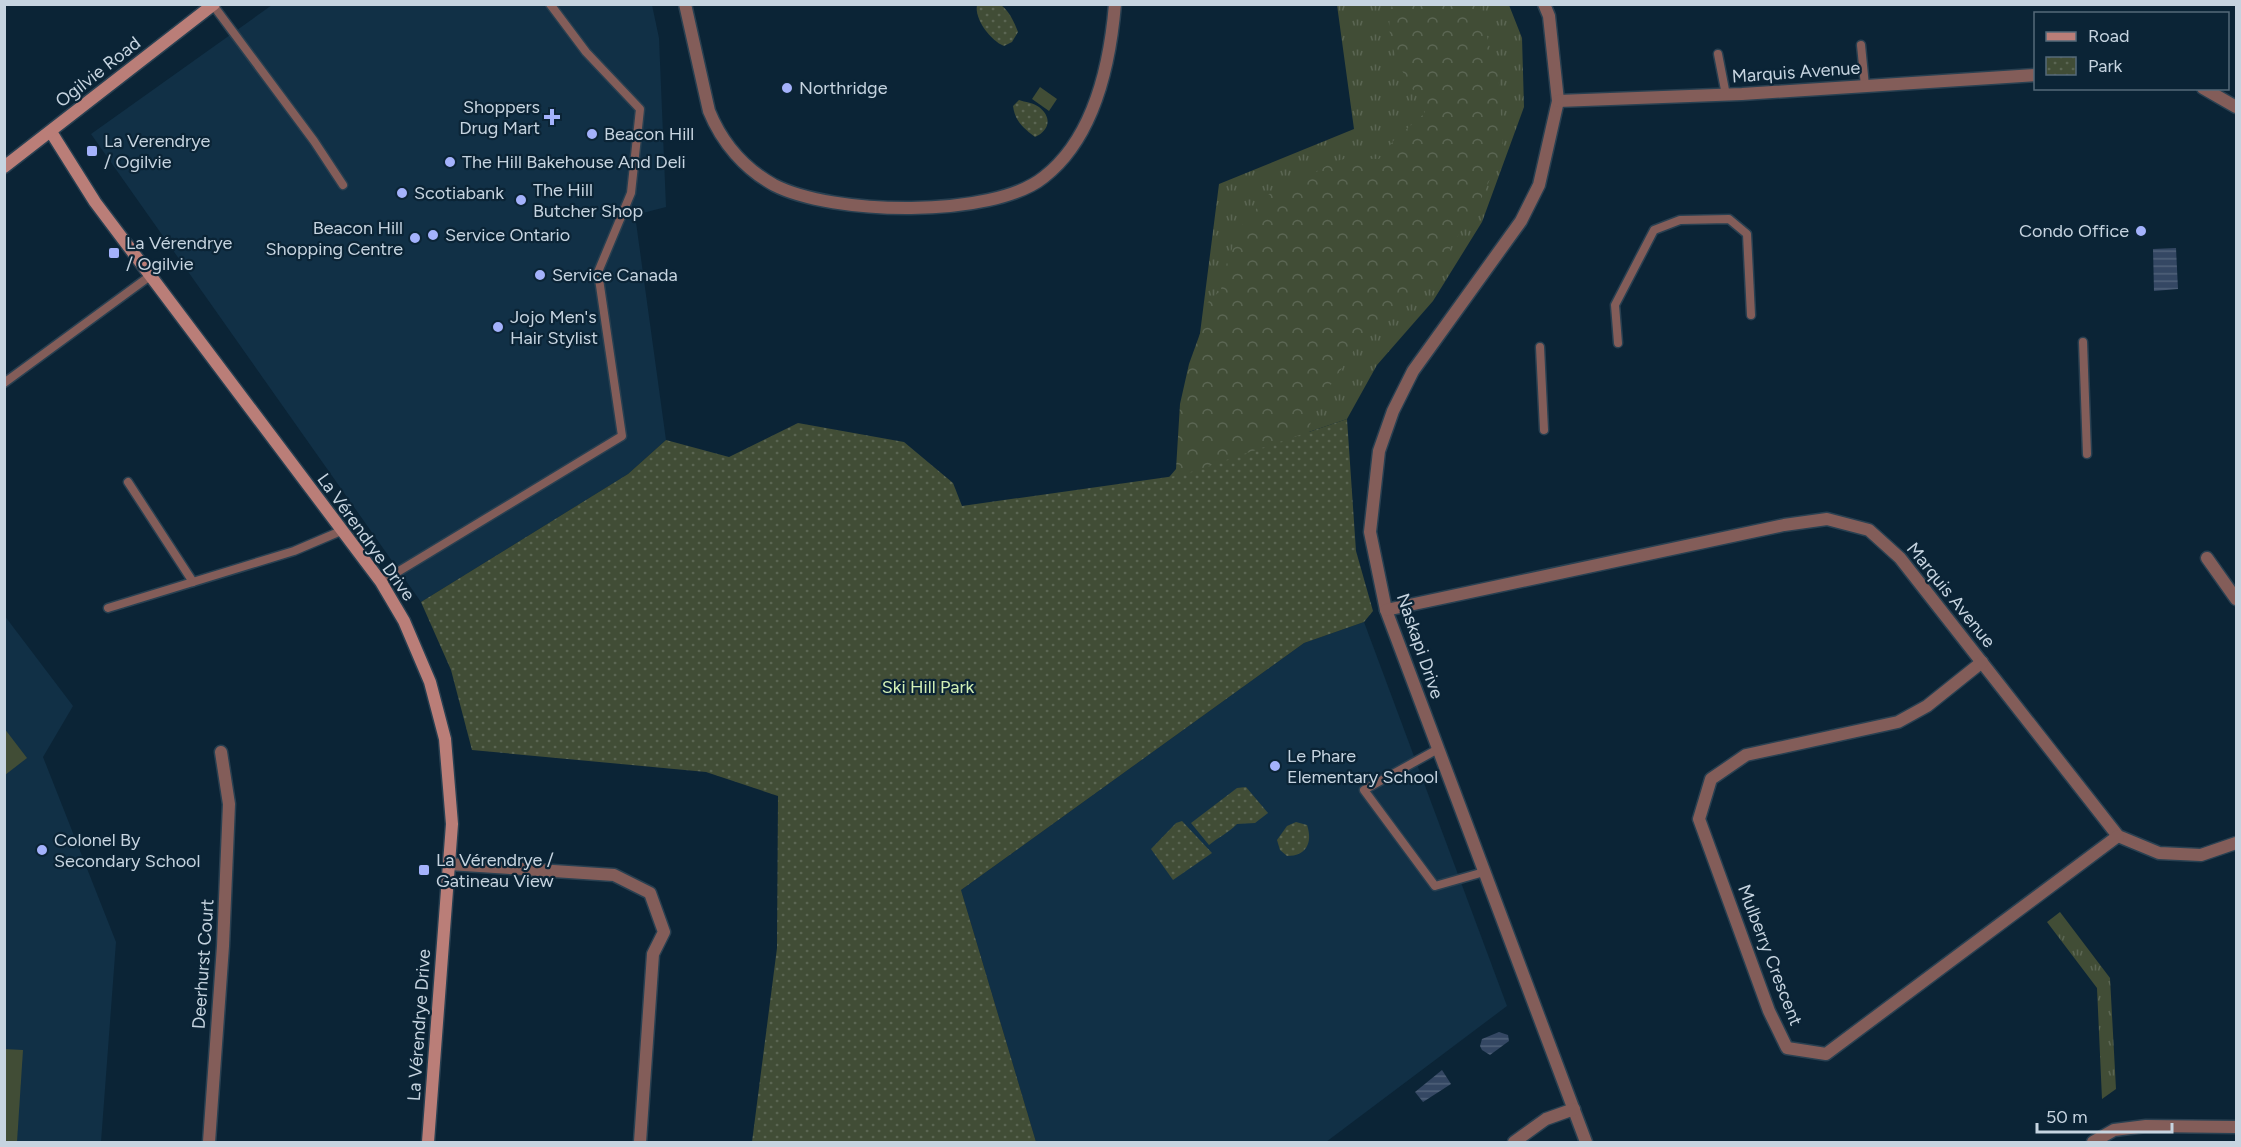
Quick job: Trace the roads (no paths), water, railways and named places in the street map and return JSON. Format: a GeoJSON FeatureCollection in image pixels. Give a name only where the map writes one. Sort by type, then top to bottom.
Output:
{"type":"FeatureCollection","features":[{"type":"Feature","properties":{"kind":"street"},"geometry":{"type":"LineString","coordinates":[[685,4],[714,123],[723,140],[752,171],[776,186],[824,201],[853,206],[938,207],[1004,197],[1038,181],[1061,161],[1086,125],[1094,106],[1108,63],[1116,4]]}},
{"type":"Feature","properties":{"kind":"street","name":"Naskapi Drive"},"geometry":{"type":"LineString","coordinates":[[1544,4],[1549,16],[1558,101],[1539,185],[1521,221],[1413,371],[1393,411],[1379,451],[1370,532],[1386,610],[1586,1143]]}},
{"type":"Feature","properties":{"kind":"street","name":"Ogilvie Road"},"geometry":{"type":"LineString","coordinates":[[4,167],[213,5]]}},
{"type":"Feature","properties":{"kind":"street","name":"Marquis Avenue"},"geometry":{"type":"LineString","coordinates":[[1558,101],[1726,95],[2034,75]]}},
{"type":"Feature","properties":{"kind":"street"},"geometry":{"type":"LineString","coordinates":[[2206,90],[2236,107]]}},
{"type":"Feature","properties":{"kind":"street","name":"La Vérendrye Drive"},"geometry":{"type":"LineString","coordinates":[[51,132],[95,202],[381,582],[404,621],[426,672],[445,739],[452,824],[428,1143]]}},
{"type":"Feature","properties":{"kind":"street","name":"Marquis Avenue"},"geometry":{"type":"LineString","coordinates":[[1386,610],[1773,528],[1827,519],[1869,530],[1900,558],[2118,836],[2159,853],[2201,855],[2236,843]]}},
{"type":"Feature","properties":{"kind":"street"},"geometry":{"type":"LineString","coordinates":[[2207,558],[2236,599]]}},
{"type":"Feature","properties":{"kind":"street","name":"Mulberry Crescent"},"geometry":{"type":"LineString","coordinates":[[1982,662],[1927,706],[1898,722],[1746,755],[1711,779],[1699,819],[1769,1011],[1787,1048],[1826,1054],[2118,836]]}},
{"type":"Feature","properties":{"kind":"street","name":"Deerhurst Court"},"geometry":{"type":"LineString","coordinates":[[209,1143],[223,946],[229,804],[221,752]]}},
{"type":"Feature","properties":{"kind":"street"},"geometry":{"type":"LineString","coordinates":[[449,864],[614,875],[650,893],[664,932],[653,954],[639,1143]]}},
{"type":"Feature","properties":{"kind":"street"},"geometry":{"type":"LineString","coordinates":[[1514,1143],[1546,1119],[1574,1109]]}},
{"type":"Feature","properties":{"kind":"street"},"geometry":{"type":"LineString","coordinates":[[2093,1143],[2114,1130],[2146,1126],[2236,1127]]}},
{"type":"Feature","properties":{"kind":"lane"},"geometry":{"type":"LineString","coordinates":[[381,582],[622,436],[598,272],[631,193],[640,109],[586,52],[550,4]]}},
{"type":"Feature","properties":{"kind":"lane"},"geometry":{"type":"LineString","coordinates":[[213,5],[314,141],[343,185]]}},
{"type":"Feature","properties":{"kind":"lane"},"geometry":{"type":"LineString","coordinates":[[1861,45],[1865,86]]}},
{"type":"Feature","properties":{"kind":"lane"},"geometry":{"type":"LineString","coordinates":[[1718,54],[1726,95]]}},
{"type":"Feature","properties":{"kind":"lane"},"geometry":{"type":"LineString","coordinates":[[1618,343],[1615,305],[1654,230],[1680,220],[1729,219],[1747,234],[1751,315]]}},
{"type":"Feature","properties":{"kind":"lane"},"geometry":{"type":"LineString","coordinates":[[4,383],[150,276]]}},
{"type":"Feature","properties":{"kind":"lane"},"geometry":{"type":"LineString","coordinates":[[2083,342],[2087,454]]}},
{"type":"Feature","properties":{"kind":"lane"},"geometry":{"type":"LineString","coordinates":[[1540,347],[1544,430]]}},
{"type":"Feature","properties":{"kind":"lane"},"geometry":{"type":"LineString","coordinates":[[128,482],[193,582]]}},
{"type":"Feature","properties":{"kind":"lane"},"geometry":{"type":"LineString","coordinates":[[108,608],[294,551],[341,531]]}},
{"type":"Feature","properties":{"kind":"lane"},"geometry":{"type":"LineString","coordinates":[[1438,749],[1364,790],[1435,886],[1484,872]]}},
{"type":"Feature","properties":{"kind":"place","name":"Northridge"},"geometry":{"type":"Point","coordinates":[787,88]}},
{"type":"Feature","properties":{"kind":"place","name":"Shoppers Drug Mart"},"geometry":{"type":"Point","coordinates":[552,117]}},
{"type":"Feature","properties":{"kind":"place","name":"Beacon Hill"},"geometry":{"type":"Point","coordinates":[592,134]}},
{"type":"Feature","properties":{"kind":"place","name":"La Verendrye / Ogilvie"},"geometry":{"type":"Point","coordinates":[92,151]}},
{"type":"Feature","properties":{"kind":"place","name":"The Hill Bakehouse And Deli"},"geometry":{"type":"Point","coordinates":[450,162]}},
{"type":"Feature","properties":{"kind":"place","name":"Scotiabank"},"geometry":{"type":"Point","coordinates":[402,193]}},
{"type":"Feature","properties":{"kind":"place","name":"The Hill Butcher Shop"},"geometry":{"type":"Point","coordinates":[521,200]}},
{"type":"Feature","properties":{"kind":"place","name":"Condo Office"},"geometry":{"type":"Point","coordinates":[2141,231]}},
{"type":"Feature","properties":{"kind":"place","name":"Service Ontario"},"geometry":{"type":"Point","coordinates":[433,235]}},
{"type":"Feature","properties":{"kind":"place","name":"Beacon Hill Shopping Centre"},"geometry":{"type":"Point","coordinates":[415,238]}},
{"type":"Feature","properties":{"kind":"place","name":"La Vérendrye / Ogilvie"},"geometry":{"type":"Point","coordinates":[114,253]}},
{"type":"Feature","properties":{"kind":"place","name":"Service Canada"},"geometry":{"type":"Point","coordinates":[540,275]}},
{"type":"Feature","properties":{"kind":"place","name":"Jojo Men's Hair Stylist"},"geometry":{"type":"Point","coordinates":[498,327]}},
{"type":"Feature","properties":{"kind":"place","name":"Le Phare Elementary School"},"geometry":{"type":"Point","coordinates":[1275,766]}},
{"type":"Feature","properties":{"kind":"place","name":"Colonel By Secondary School"},"geometry":{"type":"Point","coordinates":[42,850]}},
{"type":"Feature","properties":{"kind":"place","name":"La Vérendrye / Gatineau View"},"geometry":{"type":"Point","coordinates":[424,870]}},
{"type":"Feature","properties":{"kind":"park label","name":"Ski Hill Park"},"geometry":{"type":"Point","coordinates":[928,687]}}]}
